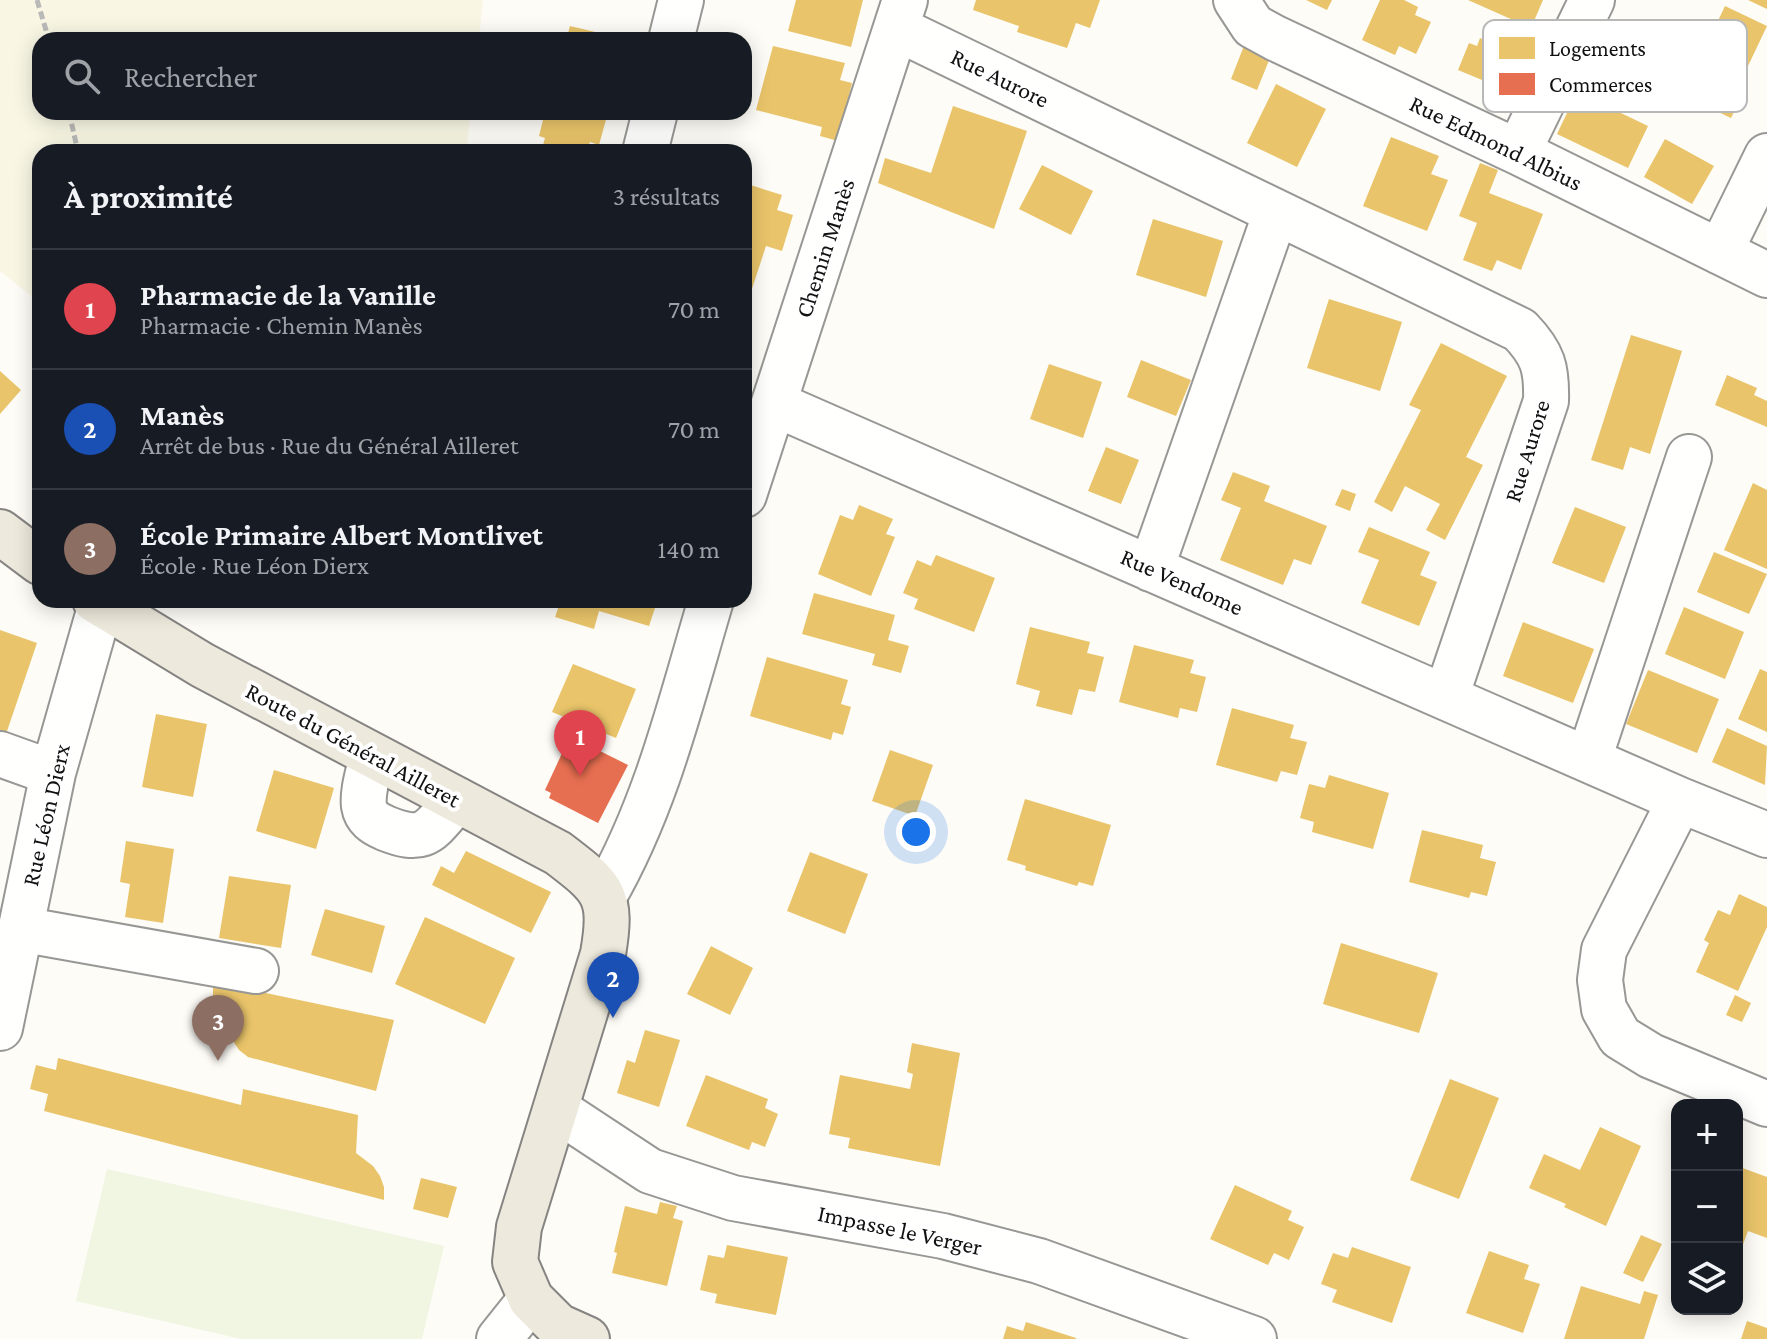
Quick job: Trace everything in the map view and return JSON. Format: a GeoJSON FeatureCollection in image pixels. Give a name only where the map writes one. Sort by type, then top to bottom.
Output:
{"type":"FeatureCollection","features":[{"type":"Feature","properties":{"kind":"main road"},"geometry":{"type":"LineString","coordinates":[[0,532],[32,556]]}},
{"type":"Feature","properties":{"kind":"main road","name":"Route du Général Ailleret"},"geometry":{"type":"LineString","coordinates":[[108,608],[202,665],[558,853],[589,877],[604,896]]}},
{"type":"Feature","properties":{"kind":"main road"},"geometry":{"type":"LineString","coordinates":[[587,1339],[558,1326],[531,1299],[515,1262],[519,1227],[603,954],[608,924],[604,896]]}},
{"type":"Feature","properties":{"kind":"street"},"geometry":{"type":"LineString","coordinates":[[673,32],[681,0]]}},
{"type":"Feature","properties":{"kind":"street","name":"Rue Edmond Albius"},"geometry":{"type":"LineString","coordinates":[[1236,0],[1253,26],[1767,275]]}},
{"type":"Feature","properties":{"kind":"street"},"geometry":{"type":"LineString","coordinates":[[1582,20],[1592,0]]}},
{"type":"Feature","properties":{"kind":"street","name":"Rue Aurore"},"geometry":{"type":"LineString","coordinates":[[901,14],[1276,212],[1520,330],[1536,347],[1544,366],[1546,401],[1446,697]]}},
{"type":"Feature","properties":{"kind":"street","name":"Chemin Manès"},"geometry":{"type":"LineString","coordinates":[[752,472],[901,14]]}},
{"type":"Feature","properties":{"kind":"street"},"geometry":{"type":"LineString","coordinates":[[1518,152],[1537,112]]}},
{"type":"Feature","properties":{"kind":"street"},"geometry":{"type":"LineString","coordinates":[[647,144],[653,120]]}},
{"type":"Feature","properties":{"kind":"street"},"geometry":{"type":"LineString","coordinates":[[1720,252],[1767,156]]}},
{"type":"Feature","properties":{"kind":"street"},"geometry":{"type":"LineString","coordinates":[[1151,569],[1276,212]]}},
{"type":"Feature","properties":{"kind":"street","name":"Rue Vendome"},"geometry":{"type":"LineString","coordinates":[[775,404],[1680,800],[1767,835]]}},
{"type":"Feature","properties":{"kind":"street"},"geometry":{"type":"LineString","coordinates":[[1589,759],[1689,457]]}},
{"type":"Feature","properties":{"kind":"street","name":"Rue Léon Dierx"},"geometry":{"type":"LineString","coordinates":[[0,1028],[53,773],[96,608]]}},
{"type":"Feature","properties":{"kind":"street"},"geometry":{"type":"LineString","coordinates":[[604,896],[623,864],[654,793],[709,608]]}},
{"type":"Feature","properties":{"kind":"street"},"geometry":{"type":"LineString","coordinates":[[0,754],[53,773]]}},
{"type":"Feature","properties":{"kind":"street"},"geometry":{"type":"LineString","coordinates":[[372,756],[364,803],[366,814],[374,823],[403,835],[417,837],[430,830],[457,800]]}},
{"type":"Feature","properties":{"kind":"street"},"geometry":{"type":"LineString","coordinates":[[1680,800],[1604,950],[1600,980],[1604,1009],[1620,1037],[1651,1056],[1767,1104]]}},
{"type":"Feature","properties":{"kind":"street"},"geometry":{"type":"LineString","coordinates":[[20,929],[256,971]]}},
{"type":"Feature","properties":{"kind":"street","name":"Impasse le Verger"},"geometry":{"type":"LineString","coordinates":[[556,1109],[650,1171],[733,1198],[943,1236],[1039,1261],[1254,1339]]}},
{"type":"Feature","properties":{"kind":"street"},"geometry":{"type":"LineString","coordinates":[[499,1339],[531,1299]]}},
{"type":"Feature","properties":{"kind":"path"},"geometry":{"type":"LineString","coordinates":[[37,0],[47,32]]}},
{"type":"Feature","properties":{"kind":"path"},"geometry":{"type":"LineString","coordinates":[[71,120],[76,144]]}},
{"type":"Feature","properties":{"kind":"shaded area"},"geometry":{"type":"Polygon","coordinates":[[[0,0],[483,0],[480,32],[32,32],[32,120],[470,120],[467,144],[32,144],[32,297],[0,271],[0,0]]]}},
{"type":"Feature","properties":{"kind":"green space"},"geometry":{"type":"Polygon","coordinates":[[[107,1169],[444,1246],[422,1339],[241,1339],[76,1301],[107,1169]]]}},
{"type":"Feature","properties":{"kind":"building: Logements"},"geometry":{"type":"Polygon","coordinates":[[[796,0],[863,0],[851,47],[788,31],[796,0]]]}},
{"type":"Feature","properties":{"kind":"building: Logements"},"geometry":{"type":"Polygon","coordinates":[[[976,0],[1100,0],[1090,28],[1076,23],[1067,48],[1017,32],[1019,26],[973,10],[976,0]]]}},
{"type":"Feature","properties":{"kind":"building: Logements"},"geometry":{"type":"Polygon","coordinates":[[[1306,0],[1332,0],[1327,10],[1306,0]]]}},
{"type":"Feature","properties":{"kind":"building: Logements"},"geometry":{"type":"Polygon","coordinates":[[[1380,0],[1404,0],[1418,7],[1415,15],[1431,22],[1416,54],[1399,46],[1395,55],[1362,40],[1380,0]]]}},
{"type":"Feature","properties":{"kind":"building: Logements"},"geometry":{"type":"Polygon","coordinates":[[[1468,0],[1543,0],[1534,20],[1513,20],[1468,0]]]}},
{"type":"Feature","properties":{"kind":"building: Logements"},"geometry":{"type":"Polygon","coordinates":[[[1748,0],[1767,0],[1767,9],[1748,0]]]}},
{"type":"Feature","properties":{"kind":"building: Logements"},"geometry":{"type":"Polygon","coordinates":[[[1725,6],[1767,26],[1748,66],[1747,20],[1718,20],[1725,6]]]}},
{"type":"Feature","properties":{"kind":"building: Logements"},"geometry":{"type":"Polygon","coordinates":[[[570,26],[595,32],[568,32],[570,26]]]}},
{"type":"Feature","properties":{"kind":"building: Logements"},"geometry":{"type":"Polygon","coordinates":[[[1247,38],[1274,48],[1257,90],[1231,79],[1247,38]]]}},
{"type":"Feature","properties":{"kind":"building: Logements"},"geometry":{"type":"Polygon","coordinates":[[[1480,38],[1483,39],[1483,80],[1458,70],[1469,43],[1477,46],[1480,38]]]}},
{"type":"Feature","properties":{"kind":"building: Logements"},"geometry":{"type":"Polygon","coordinates":[[[773,46],[845,63],[840,80],[852,83],[838,141],[820,136],[822,127],[756,110],[773,46]]]}},
{"type":"Feature","properties":{"kind":"building: Logements"},"geometry":{"type":"Polygon","coordinates":[[[1276,84],[1326,109],[1297,167],[1247,143],[1276,84]]]}},
{"type":"Feature","properties":{"kind":"building: Logements"},"geometry":{"type":"Polygon","coordinates":[[[953,106],[1027,131],[994,229],[878,183],[885,158],[931,173],[953,106]]]}},
{"type":"Feature","properties":{"kind":"building: Logements"},"geometry":{"type":"Polygon","coordinates":[[[1567,112],[1619,112],[1648,126],[1628,168],[1557,134],[1567,112]]]}},
{"type":"Feature","properties":{"kind":"building: Logements"},"geometry":{"type":"Polygon","coordinates":[[[1718,112],[1734,112],[1731,118],[1718,112]]]}},
{"type":"Feature","properties":{"kind":"building: Logements"},"geometry":{"type":"Polygon","coordinates":[[[543,120],[606,120],[599,144],[543,144],[545,138],[539,136],[543,120]]]}},
{"type":"Feature","properties":{"kind":"building: Logements"},"geometry":{"type":"Polygon","coordinates":[[[1391,137],[1439,156],[1431,174],[1448,180],[1427,231],[1363,206],[1391,137]]]}},
{"type":"Feature","properties":{"kind":"building: Logements"},"geometry":{"type":"Polygon","coordinates":[[[1665,139],[1714,166],[1692,204],[1644,177],[1665,139]]]}},
{"type":"Feature","properties":{"kind":"building: Logements"},"geometry":{"type":"Polygon","coordinates":[[[1480,163],[1498,170],[1489,193],[1543,214],[1521,270],[1497,260],[1492,271],[1463,260],[1477,223],[1459,216],[1480,163]]]}},
{"type":"Feature","properties":{"kind":"building: Logements"},"geometry":{"type":"Polygon","coordinates":[[[1042,165],[1093,191],[1071,235],[1019,209],[1042,165]]]}},
{"type":"Feature","properties":{"kind":"building: Logements"},"geometry":{"type":"Polygon","coordinates":[[[752,186],[782,195],[777,210],[793,215],[782,251],[766,246],[752,289],[752,186]]]}},
{"type":"Feature","properties":{"kind":"building: Logements"},"geometry":{"type":"Polygon","coordinates":[[[1153,219],[1223,241],[1206,297],[1136,275],[1153,219]]]}},
{"type":"Feature","properties":{"kind":"building: Logements"},"geometry":{"type":"Polygon","coordinates":[[[1329,299],[1402,322],[1380,391],[1307,368],[1329,299]]]}},
{"type":"Feature","properties":{"kind":"building: Logements"},"geometry":{"type":"Polygon","coordinates":[[[1631,335],[1682,351],[1650,454],[1630,447],[1623,470],[1591,460],[1631,335]]]}},
{"type":"Feature","properties":{"kind":"building: Logements"},"geometry":{"type":"Polygon","coordinates":[[[1441,343],[1507,376],[1466,457],[1483,465],[1445,540],[1426,530],[1440,504],[1405,486],[1392,512],[1374,502],[1421,410],[1409,405],[1441,343]]]}},
{"type":"Feature","properties":{"kind":"building: Logements"},"geometry":{"type":"Polygon","coordinates":[[[1141,360],[1191,380],[1176,416],[1127,397],[1141,360]]]}},
{"type":"Feature","properties":{"kind":"building: Logements"},"geometry":{"type":"Polygon","coordinates":[[[1049,364],[1102,382],[1083,438],[1030,419],[1049,364]]]}},
{"type":"Feature","properties":{"kind":"building: Logements"},"geometry":{"type":"Polygon","coordinates":[[[0,371],[21,390],[0,414],[0,371]]]}},
{"type":"Feature","properties":{"kind":"building: Logements"},"geometry":{"type":"Polygon","coordinates":[[[1727,375],[1757,388],[1754,395],[1767,401],[1767,427],[1715,405],[1727,375]]]}},
{"type":"Feature","properties":{"kind":"building: Logements"},"geometry":{"type":"Polygon","coordinates":[[[1106,447],[1139,460],[1121,504],[1088,491],[1106,447]]]}},
{"type":"Feature","properties":{"kind":"building: Logements"},"geometry":{"type":"Polygon","coordinates":[[[1233,472],[1270,486],[1264,501],[1327,526],[1311,565],[1294,559],[1283,585],[1220,560],[1241,508],[1221,500],[1233,472]]]}},
{"type":"Feature","properties":{"kind":"building: Logements"},"geometry":{"type":"Polygon","coordinates":[[[1753,483],[1767,490],[1767,569],[1724,550],[1753,483]]]}},
{"type":"Feature","properties":{"kind":"building: Logements"},"geometry":{"type":"Polygon","coordinates":[[[1342,489],[1356,494],[1350,511],[1335,505],[1342,489]]]}},
{"type":"Feature","properties":{"kind":"building: Logements"},"geometry":{"type":"Polygon","coordinates":[[[859,505],[893,519],[886,534],[895,537],[871,596],[818,574],[840,515],[853,520],[859,505]]]}},
{"type":"Feature","properties":{"kind":"building: Logements"},"geometry":{"type":"Polygon","coordinates":[[[1575,507],[1626,527],[1604,583],[1552,563],[1575,507]]]}},
{"type":"Feature","properties":{"kind":"building: Logements"},"geometry":{"type":"Polygon","coordinates":[[[1369,527],[1430,552],[1420,575],[1437,582],[1419,626],[1361,603],[1379,560],[1358,552],[1369,527]]]}},
{"type":"Feature","properties":{"kind":"building: Logements"},"geometry":{"type":"Polygon","coordinates":[[[1714,552],[1767,574],[1749,614],[1697,592],[1714,552]]]}},
{"type":"Feature","properties":{"kind":"building: Logements"},"geometry":{"type":"Polygon","coordinates":[[[936,555],[995,578],[974,632],[914,609],[918,599],[903,593],[917,560],[931,566],[936,555]]]}},
{"type":"Feature","properties":{"kind":"building: Logements"},"geometry":{"type":"Polygon","coordinates":[[[814,593],[895,615],[888,640],[909,646],[901,673],[872,665],[875,654],[802,634],[814,593]]]}},
{"type":"Feature","properties":{"kind":"building: Logements"},"geometry":{"type":"Polygon","coordinates":[[[1684,607],[1744,632],[1725,679],[1665,654],[1684,607]]]}},
{"type":"Feature","properties":{"kind":"building: Logements"},"geometry":{"type":"Polygon","coordinates":[[[558,608],[655,608],[649,626],[599,611],[594,629],[555,617],[558,608]]]}},
{"type":"Feature","properties":{"kind":"building: Logements"},"geometry":{"type":"Polygon","coordinates":[[[1523,622],[1594,649],[1573,703],[1503,676],[1523,622]]]}},
{"type":"Feature","properties":{"kind":"building: Logements"},"geometry":{"type":"Polygon","coordinates":[[[1030,627],[1090,642],[1087,653],[1104,657],[1095,692],[1079,689],[1072,715],[1036,706],[1040,691],[1016,684],[1030,627]]]}},
{"type":"Feature","properties":{"kind":"building: Logements"},"geometry":{"type":"Polygon","coordinates":[[[0,630],[37,643],[4,740],[0,739],[0,630]]]}},
{"type":"Feature","properties":{"kind":"building: Logements"},"geometry":{"type":"Polygon","coordinates":[[[1134,645],[1194,660],[1190,673],[1206,677],[1197,712],[1180,708],[1178,718],[1119,702],[1134,645]]]}},
{"type":"Feature","properties":{"kind":"building: Logements"},"geometry":{"type":"Polygon","coordinates":[[[767,657],[848,680],[841,704],[851,707],[843,735],[833,732],[831,740],[750,716],[767,657]]]}},
{"type":"Feature","properties":{"kind":"building: Logements"},"geometry":{"type":"Polygon","coordinates":[[[573,664],[636,689],[616,738],[552,712],[573,664]]]}},
{"type":"Feature","properties":{"kind":"building: Logements"},"geometry":{"type":"Polygon","coordinates":[[[1760,669],[1767,672],[1767,732],[1738,719],[1760,669]]]}},
{"type":"Feature","properties":{"kind":"building: Logements"},"geometry":{"type":"Polygon","coordinates":[[[1648,670],[1719,699],[1697,753],[1626,724],[1648,670]]]}},
{"type":"Feature","properties":{"kind":"building: Logements"},"geometry":{"type":"Polygon","coordinates":[[[1232,708],[1294,725],[1290,738],[1307,742],[1297,775],[1281,771],[1277,782],[1216,765],[1232,708]]]}},
{"type":"Feature","properties":{"kind":"building: Logements"},"geometry":{"type":"Polygon","coordinates":[[[156,714],[207,724],[193,797],[142,787],[156,714]]]}},
{"type":"Feature","properties":{"kind":"building: Logements"},"geometry":{"type":"Polygon","coordinates":[[[1727,728],[1767,746],[1765,785],[1712,762],[1727,728]]]}},
{"type":"Feature","properties":{"kind":"building: Logements"},"geometry":{"type":"Polygon","coordinates":[[[890,750],[933,765],[915,816],[872,801],[890,750]]]}},
{"type":"Feature","properties":{"kind":"building: Logements"},"geometry":{"type":"Polygon","coordinates":[[[274,770],[334,788],[316,849],[256,831],[274,770]]]}},
{"type":"Feature","properties":{"kind":"building: Logements"},"geometry":{"type":"Polygon","coordinates":[[[1329,775],[1389,793],[1373,849],[1312,832],[1314,822],[1300,818],[1309,784],[1325,788],[1329,775]]]}},
{"type":"Feature","properties":{"kind":"building: Logements"},"geometry":{"type":"Polygon","coordinates":[[[1025,799],[1111,825],[1093,886],[1079,882],[1077,886],[1025,870],[1026,866],[1007,860],[1025,799]]]}},
{"type":"Feature","properties":{"kind":"building: Logements"},"geometry":{"type":"Polygon","coordinates":[[[1422,830],[1483,845],[1480,858],[1496,862],[1487,896],[1471,892],[1469,898],[1409,882],[1422,830]]]}},
{"type":"Feature","properties":{"kind":"building: Logements"},"geometry":{"type":"Polygon","coordinates":[[[126,841],[174,849],[163,923],[125,917],[130,884],[120,882],[126,841]]]}},
{"type":"Feature","properties":{"kind":"building: Logements"},"geometry":{"type":"Polygon","coordinates":[[[466,851],[551,892],[531,933],[432,885],[441,866],[454,873],[466,851]]]}},
{"type":"Feature","properties":{"kind":"building: Logements"},"geometry":{"type":"Polygon","coordinates":[[[810,852],[868,874],[845,934],[787,911],[810,852]]]}},
{"type":"Feature","properties":{"kind":"building: Logements"},"geometry":{"type":"Polygon","coordinates":[[[229,876],[291,885],[281,948],[219,938],[229,876]]]}},
{"type":"Feature","properties":{"kind":"building: Logements"},"geometry":{"type":"Polygon","coordinates":[[[1739,894],[1767,907],[1767,927],[1738,991],[1696,972],[1709,943],[1704,940],[1718,910],[1730,915],[1739,894]]]}},
{"type":"Feature","properties":{"kind":"building: Logements"},"geometry":{"type":"Polygon","coordinates":[[[325,909],[385,926],[372,973],[311,955],[325,909]]]}},
{"type":"Feature","properties":{"kind":"building: Logements"},"geometry":{"type":"Polygon","coordinates":[[[425,917],[515,958],[485,1024],[395,984],[425,917]]]}},
{"type":"Feature","properties":{"kind":"building: Logements"},"geometry":{"type":"Polygon","coordinates":[[[1341,943],[1438,973],[1419,1033],[1323,1004],[1341,943]]]}},
{"type":"Feature","properties":{"kind":"building: Logements"},"geometry":{"type":"Polygon","coordinates":[[[711,946],[753,968],[730,1015],[687,994],[711,946]]]}},
{"type":"Feature","properties":{"kind":"building: Logements"},"geometry":{"type":"Polygon","coordinates":[[[213,982],[394,1020],[376,1091],[248,1057],[239,1050],[220,1021],[213,997],[213,982]]]}},
{"type":"Feature","properties":{"kind":"building: Logements"},"geometry":{"type":"Polygon","coordinates":[[[1735,995],[1751,1003],[1742,1022],[1726,1015],[1735,995]]]}},
{"type":"Feature","properties":{"kind":"building: Logements"},"geometry":{"type":"Polygon","coordinates":[[[645,1030],[680,1040],[659,1107],[617,1093],[627,1060],[635,1063],[645,1030]]]}},
{"type":"Feature","properties":{"kind":"building: Logements"},"geometry":{"type":"Polygon","coordinates":[[[912,1043],[960,1053],[940,1166],[848,1148],[850,1138],[829,1134],[840,1075],[910,1089],[913,1074],[907,1072],[912,1043]]]}},
{"type":"Feature","properties":{"kind":"building: Logements"},"geometry":{"type":"Polygon","coordinates":[[[58,1058],[241,1105],[243,1089],[358,1115],[356,1153],[380,1176],[384,1200],[44,1111],[48,1094],[30,1089],[36,1065],[56,1070],[58,1058]]]}},
{"type":"Feature","properties":{"kind":"building: Logements"},"geometry":{"type":"Polygon","coordinates":[[[706,1075],[768,1099],[765,1108],[778,1114],[765,1147],[752,1142],[749,1150],[686,1126],[706,1075]]]}},
{"type":"Feature","properties":{"kind":"building: Logements"},"geometry":{"type":"Polygon","coordinates":[[[1450,1079],[1499,1098],[1459,1199],[1410,1180],[1450,1079]]]}},
{"type":"Feature","properties":{"kind":"building: Logements"},"geometry":{"type":"Polygon","coordinates":[[[1600,1127],[1641,1146],[1606,1226],[1529,1188],[1544,1154],[1580,1170],[1600,1127]]]}},
{"type":"Feature","properties":{"kind":"building: Logements"},"geometry":{"type":"Polygon","coordinates":[[[1743,1168],[1767,1177],[1767,1238],[1748,1231],[1743,1244],[1743,1168]]]}},
{"type":"Feature","properties":{"kind":"building: Logements"},"geometry":{"type":"Polygon","coordinates":[[[421,1178],[457,1187],[448,1218],[413,1209],[421,1178]]]}},
{"type":"Feature","properties":{"kind":"building: Logements"},"geometry":{"type":"Polygon","coordinates":[[[1235,1185],[1292,1211],[1288,1220],[1304,1227],[1289,1260],[1274,1253],[1268,1265],[1210,1239],[1235,1185]]]}},
{"type":"Feature","properties":{"kind":"building: Logements"},"geometry":{"type":"Polygon","coordinates":[[[660,1202],[677,1206],[673,1218],[683,1221],[667,1286],[612,1273],[625,1206],[657,1214],[660,1202]]]}},
{"type":"Feature","properties":{"kind":"building: Logements"},"geometry":{"type":"Polygon","coordinates":[[[1641,1235],[1662,1244],[1643,1282],[1623,1273],[1641,1235]]]}},
{"type":"Feature","properties":{"kind":"building: Logements"},"geometry":{"type":"Polygon","coordinates":[[[727,1245],[788,1257],[776,1315],[715,1303],[717,1294],[700,1290],[708,1255],[724,1258],[727,1245]]]}},
{"type":"Feature","properties":{"kind":"building: Logements"},"geometry":{"type":"Polygon","coordinates":[[[1352,1247],[1411,1267],[1392,1323],[1332,1302],[1337,1290],[1321,1284],[1333,1253],[1348,1258],[1352,1247]]]}},
{"type":"Feature","properties":{"kind":"building: Logements"},"geometry":{"type":"Polygon","coordinates":[[[1489,1251],[1529,1265],[1524,1279],[1540,1284],[1523,1333],[1466,1313],[1489,1251]]]}},
{"type":"Feature","properties":{"kind":"building: Logements"},"geometry":{"type":"Polygon","coordinates":[[[1581,1286],[1640,1304],[1644,1291],[1658,1295],[1644,1339],[1564,1339],[1581,1286]]]}},
{"type":"Feature","properties":{"kind":"building: Logements"},"geometry":{"type":"Polygon","coordinates":[[[1747,1321],[1767,1328],[1767,1339],[1741,1339],[1747,1321]]]}},
{"type":"Feature","properties":{"kind":"building: Logements"},"geometry":{"type":"Polygon","coordinates":[[[1026,1322],[1076,1339],[1003,1339],[1007,1326],[1023,1331],[1026,1322]]]}},
{"type":"Feature","properties":{"kind":"building: Commerces"},"geometry":{"type":"Polygon","coordinates":[[[570,736],[628,765],[598,823],[549,798],[551,793],[545,790],[570,736]]]}},
{"type":"Feature","properties":{"kind":"place","name":"Pharmacie de la Vanille"},"geometry":{"type":"Point","coordinates":[580,776]}},
{"type":"Feature","properties":{"kind":"place","name":"Manès"},"geometry":{"type":"Point","coordinates":[613,1018]}},
{"type":"Feature","properties":{"kind":"place","name":"École Primaire Albert Montlivet"},"geometry":{"type":"Point","coordinates":[218,1061]}}]}
